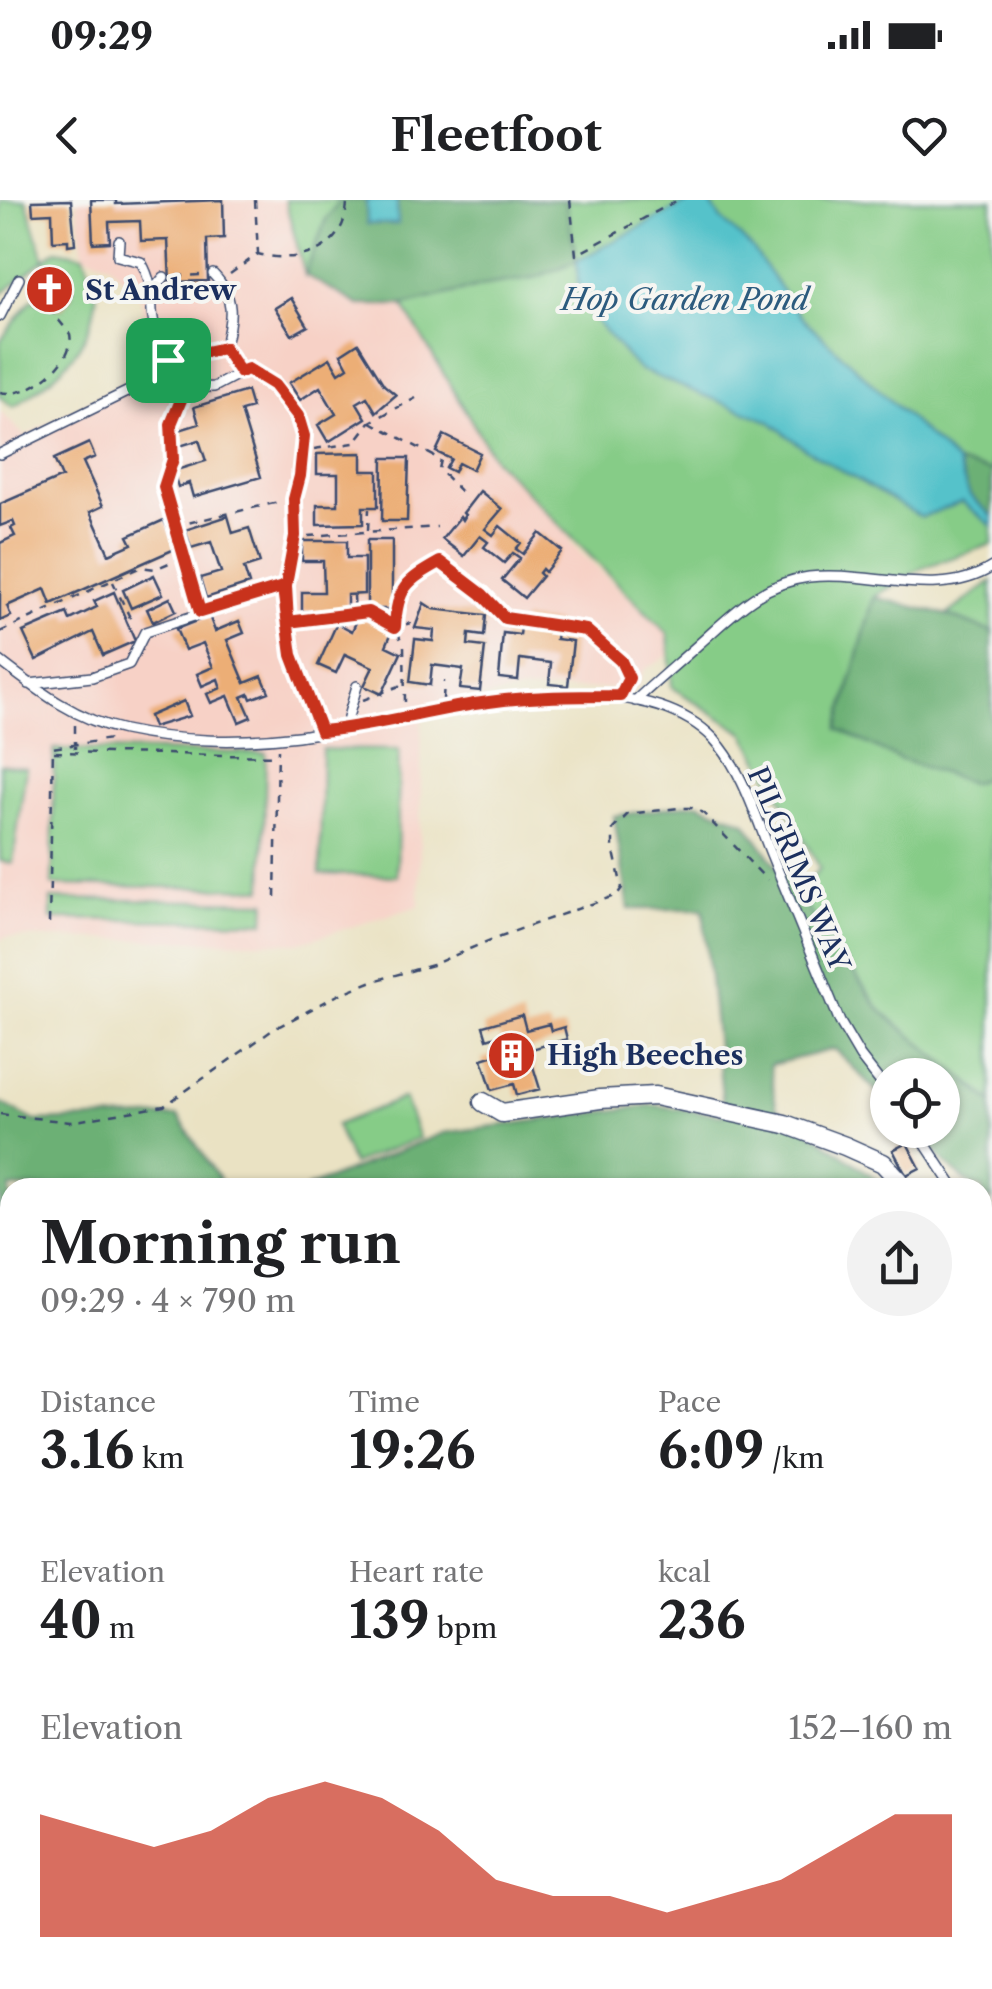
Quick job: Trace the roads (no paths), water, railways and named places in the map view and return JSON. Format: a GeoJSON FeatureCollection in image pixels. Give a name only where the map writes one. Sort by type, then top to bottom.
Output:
{"type":"FeatureCollection","features":[{"type":"Feature","properties":{"kind":"street"},"geometry":{"type":"LineString","coordinates":[[483,1102],[502,1113],[600,1099],[656,1096],[785,1124],[883,1163],[897,1178]]}},
{"type":"Feature","properties":{"kind":"lane"},"geometry":{"type":"LineString","coordinates":[[119,241],[118,256],[141,262],[153,290],[152,313],[168,360],[161,383]]}},
{"type":"Feature","properties":{"kind":"lane"},"geometry":{"type":"LineString","coordinates":[[213,274],[226,286],[233,314],[224,348],[240,372]]}},
{"type":"Feature","properties":{"kind":"lane"},"geometry":{"type":"LineString","coordinates":[[153,290],[164,276]]}},
{"type":"Feature","properties":{"kind":"lane"},"geometry":{"type":"LineString","coordinates":[[0,316],[20,279]]}},
{"type":"Feature","properties":{"kind":"lane"},"geometry":{"type":"LineString","coordinates":[[168,360],[224,348]]}},
{"type":"Feature","properties":{"kind":"lane"},"geometry":{"type":"LineString","coordinates":[[0,454],[143,384],[214,386],[248,369],[274,385],[298,416],[304,450],[294,499],[295,536],[286,586],[288,622],[292,655],[321,731]]}},
{"type":"Feature","properties":{"kind":"lane"},"geometry":{"type":"LineString","coordinates":[[0,439],[12,449]]}},
{"type":"Feature","properties":{"kind":"lane"},"geometry":{"type":"LineString","coordinates":[[440,562],[482,594],[505,618],[586,630],[621,661],[629,678],[620,696]]}},
{"type":"Feature","properties":{"kind":"lane"},"geometry":{"type":"LineString","coordinates":[[636,701],[744,602],[774,585],[832,576],[941,583],[966,579],[992,567]]}},
{"type":"Feature","properties":{"kind":"lane"},"geometry":{"type":"LineString","coordinates":[[29,684],[92,678],[129,664],[145,632],[286,586]]}},
{"type":"Feature","properties":{"kind":"lane","name":"PILGRIMS WAY"},"geometry":{"type":"LineString","coordinates":[[0,661],[74,714],[151,735],[212,739],[279,737],[350,729],[487,702],[556,696],[620,696],[693,720],[717,743],[740,780],[840,1022],[870,1069]]}},
{"type":"Feature","properties":{"kind":"lane"},"geometry":{"type":"LineString","coordinates":[[350,729],[348,716],[358,686]]}},
{"type":"Feature","properties":{"kind":"lane"},"geometry":{"type":"LineString","coordinates":[[927,1148],[946,1178]]}},
{"type":"Feature","properties":{"kind":"water"},"geometry":{"type":"Polygon","coordinates":[[[366,200],[397,200],[398,224],[367,224],[366,200]]]}},
{"type":"Feature","properties":{"kind":"water","name":"Hop Garden Pond"},"geometry":{"type":"Polygon","coordinates":[[[692,200],[708,200],[720,218],[752,248],[800,316],[957,463],[970,496],[992,516],[992,526],[962,502],[921,517],[805,449],[769,421],[638,369],[579,302],[577,261],[692,200]]]}},
{"type":"Feature","properties":{"kind":"place","name":"St Andrew"},"geometry":{"type":"Point","coordinates":[50,290]}},
{"type":"Feature","properties":{"kind":"place","name":"High Beeches"},"geometry":{"type":"Point","coordinates":[512,1055]}}]}
